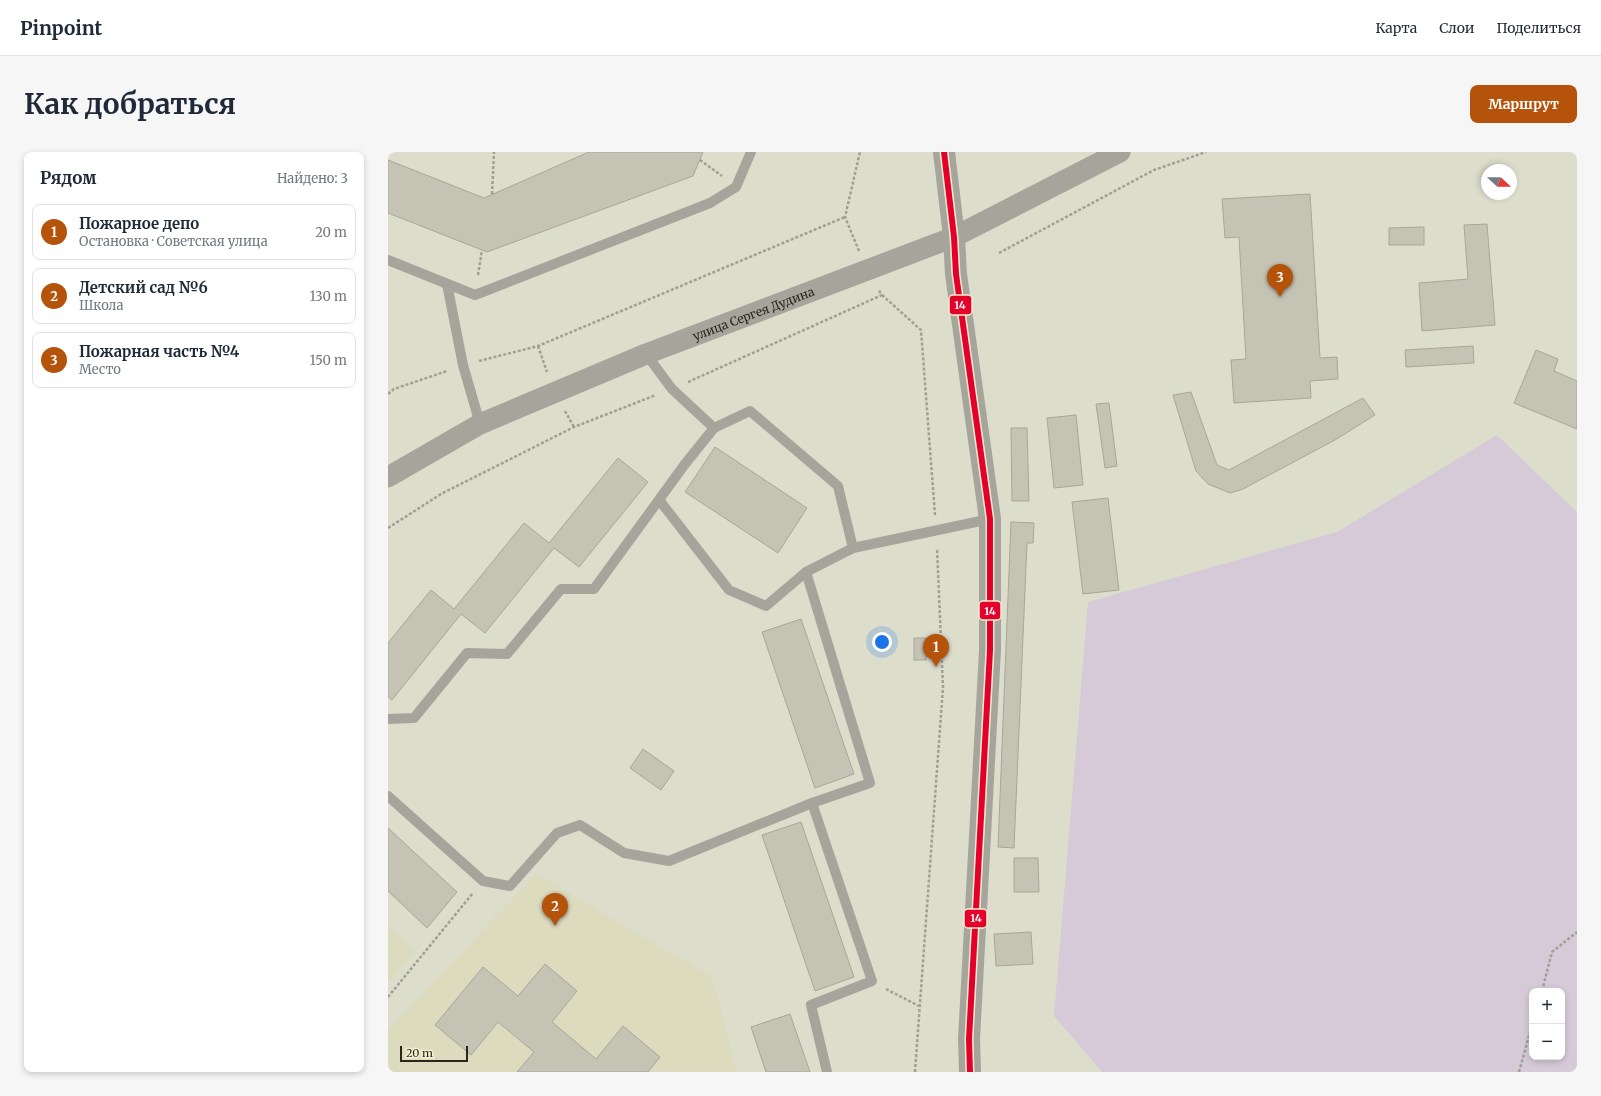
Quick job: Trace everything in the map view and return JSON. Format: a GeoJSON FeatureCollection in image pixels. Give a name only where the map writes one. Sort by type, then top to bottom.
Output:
{"type":"FeatureCollection","features":[{"type":"Feature","properties":{"kind":"street"},"geometry":{"type":"LineString","coordinates":[[944,152],[954,237],[956,274],[990,519],[990,650],[970,1039],[970,1072]]}},
{"type":"Feature","properties":{"kind":"street","name":"улица Сергея Дудина"},"geometry":{"type":"LineString","coordinates":[[388,477],[480,424],[646,354],[954,237],[1120,152]]}},
{"type":"Feature","properties":{"kind":"lane"},"geometry":{"type":"LineString","coordinates":[[388,260],[475,295],[710,203],[736,187],[751,152]]}},
{"type":"Feature","properties":{"kind":"lane"},"geometry":{"type":"LineString","coordinates":[[447,284],[463,365],[480,424]]}},
{"type":"Feature","properties":{"kind":"lane"},"geometry":{"type":"LineString","coordinates":[[646,354],[672,389],[714,428]]}},
{"type":"Feature","properties":{"kind":"lane"},"geometry":{"type":"LineString","coordinates":[[388,719],[414,718],[467,654],[507,654],[561,589],[594,589],[660,501],[685,464],[714,428],[750,411],[838,486],[853,548]]}},
{"type":"Feature","properties":{"kind":"lane"},"geometry":{"type":"LineString","coordinates":[[660,501],[729,590],[766,606],[806,572],[853,548],[990,519]]}},
{"type":"Feature","properties":{"kind":"lane"},"geometry":{"type":"LineString","coordinates":[[388,796],[483,881],[510,886],[557,833],[580,825],[624,853],[669,861],[812,803],[870,783],[806,572]]}},
{"type":"Feature","properties":{"kind":"lane"},"geometry":{"type":"LineString","coordinates":[[812,803],[872,981],[811,1005],[827,1072]]}},
{"type":"Feature","properties":{"kind":"path"},"geometry":{"type":"LineString","coordinates":[[492,194],[494,152]]}},
{"type":"Feature","properties":{"kind":"path"},"geometry":{"type":"LineString","coordinates":[[860,152],[845,217],[868,270],[882,295],[921,330],[936,530],[943,687],[915,1072]]}},
{"type":"Feature","properties":{"kind":"path"},"geometry":{"type":"LineString","coordinates":[[999,253],[1154,170],[1206,152]]}},
{"type":"Feature","properties":{"kind":"path"},"geometry":{"type":"LineString","coordinates":[[700,160],[736,187]]}},
{"type":"Feature","properties":{"kind":"path"},"geometry":{"type":"LineString","coordinates":[[388,394],[394,389],[463,365],[538,346],[845,217]]}},
{"type":"Feature","properties":{"kind":"path"},"geometry":{"type":"LineString","coordinates":[[475,295],[482,250]]}},
{"type":"Feature","properties":{"kind":"path"},"geometry":{"type":"LineString","coordinates":[[388,528],[441,494],[574,427],[672,389],[882,295]]}},
{"type":"Feature","properties":{"kind":"path"},"geometry":{"type":"LineString","coordinates":[[388,997],[483,881]]}},
{"type":"Feature","properties":{"kind":"path"},"geometry":{"type":"LineString","coordinates":[[1543,988],[1552,952],[1577,932]]}},
{"type":"Feature","properties":{"kind":"path"},"geometry":{"type":"LineString","coordinates":[[872,981],[919,1006]]}},
{"type":"Feature","properties":{"kind":"path"},"geometry":{"type":"LineString","coordinates":[[1519,1072],[1529,1036]]}},
{"type":"Feature","properties":{"kind":"shaded area"},"geometry":{"type":"Polygon","coordinates":[[[1497,435],[1577,512],[1577,1072],[1102,1072],[1054,1016],[1088,602],[1337,532],[1497,435]]]}},
{"type":"Feature","properties":{"kind":"shaded area"},"geometry":{"type":"Polygon","coordinates":[[[536,874],[712,977],[737,1072],[388,1072],[388,1030],[536,874]]]}},
{"type":"Feature","properties":{"kind":"shaded area"},"geometry":{"type":"Polygon","coordinates":[[[388,926],[414,951],[388,983],[388,926]]]}},
{"type":"Feature","properties":{"kind":"building"},"geometry":{"type":"Polygon","coordinates":[[[589,152],[703,152],[693,176],[487,252],[388,213],[388,160],[484,198],[589,152]]]}},
{"type":"Feature","properties":{"kind":"building"},"geometry":{"type":"Polygon","coordinates":[[[1310,194],[1320,358],[1337,357],[1338,379],[1310,381],[1311,398],[1234,403],[1231,360],[1246,359],[1239,237],[1225,238],[1222,199],[1310,194]]]}},
{"type":"Feature","properties":{"kind":"building"},"geometry":{"type":"Polygon","coordinates":[[[1487,224],[1495,325],[1422,331],[1419,283],[1468,279],[1464,225],[1487,224]]]}},
{"type":"Feature","properties":{"kind":"building"},"geometry":{"type":"Polygon","coordinates":[[[1424,227],[1424,245],[1389,245],[1389,228],[1424,227]]]}},
{"type":"Feature","properties":{"kind":"building"},"geometry":{"type":"Polygon","coordinates":[[[1473,346],[1474,363],[1406,367],[1405,350],[1473,346]]]}},
{"type":"Feature","properties":{"kind":"building"},"geometry":{"type":"Polygon","coordinates":[[[1536,350],[1558,359],[1554,371],[1577,381],[1577,429],[1514,403],[1536,350]]]}},
{"type":"Feature","properties":{"kind":"building"},"geometry":{"type":"Polygon","coordinates":[[[1191,392],[1217,465],[1229,470],[1363,398],[1375,415],[1335,440],[1243,489],[1230,493],[1208,484],[1196,471],[1173,395],[1191,392]]]}},
{"type":"Feature","properties":{"kind":"building"},"geometry":{"type":"Polygon","coordinates":[[[1109,403],[1117,466],[1105,468],[1096,404],[1109,403]]]}},
{"type":"Feature","properties":{"kind":"building"},"geometry":{"type":"Polygon","coordinates":[[[1076,415],[1083,485],[1054,488],[1047,418],[1076,415]]]}},
{"type":"Feature","properties":{"kind":"building"},"geometry":{"type":"Polygon","coordinates":[[[1011,428],[1027,428],[1029,501],[1012,501],[1011,428]]]}},
{"type":"Feature","properties":{"kind":"building"},"geometry":{"type":"Polygon","coordinates":[[[715,447],[807,508],[778,553],[685,492],[715,447]]]}},
{"type":"Feature","properties":{"kind":"building"},"geometry":{"type":"Polygon","coordinates":[[[618,458],[648,482],[579,567],[554,548],[485,633],[461,614],[392,700],[388,697],[388,643],[431,590],[454,609],[524,523],[549,543],[618,458]]]}},
{"type":"Feature","properties":{"kind":"building"},"geometry":{"type":"Polygon","coordinates":[[[1108,498],[1119,590],[1083,594],[1072,502],[1108,498]]]}},
{"type":"Feature","properties":{"kind":"building"},"geometry":{"type":"Polygon","coordinates":[[[1011,522],[1034,523],[1033,543],[1027,543],[1014,848],[998,847],[1011,522]]]}},
{"type":"Feature","properties":{"kind":"building"},"geometry":{"type":"Polygon","coordinates":[[[801,619],[854,774],[815,788],[762,632],[801,619]]]}},
{"type":"Feature","properties":{"kind":"building"},"geometry":{"type":"Polygon","coordinates":[[[914,638],[926,638],[926,660],[914,660],[914,638]]]}},
{"type":"Feature","properties":{"kind":"building"},"geometry":{"type":"Polygon","coordinates":[[[643,749],[674,771],[661,790],[630,768],[643,749]]]}},
{"type":"Feature","properties":{"kind":"building"},"geometry":{"type":"Polygon","coordinates":[[[801,822],[854,977],[815,991],[762,835],[801,822]]]}},
{"type":"Feature","properties":{"kind":"building"},"geometry":{"type":"Polygon","coordinates":[[[388,828],[457,892],[427,928],[388,891],[388,828]]]}},
{"type":"Feature","properties":{"kind":"building"},"geometry":{"type":"Polygon","coordinates":[[[1014,858],[1038,858],[1039,892],[1014,892],[1014,858]]]}},
{"type":"Feature","properties":{"kind":"building"},"geometry":{"type":"Polygon","coordinates":[[[1031,932],[1033,964],[996,966],[994,934],[1031,932]]]}},
{"type":"Feature","properties":{"kind":"building"},"geometry":{"type":"Polygon","coordinates":[[[545,964],[577,991],[552,1022],[596,1059],[623,1026],[660,1057],[648,1072],[517,1072],[534,1052],[498,1022],[471,1055],[435,1025],[483,967],[518,996],[545,964]]]}},
{"type":"Feature","properties":{"kind":"building"},"geometry":{"type":"Polygon","coordinates":[[[790,1014],[810,1072],[766,1072],[751,1027],[790,1014]]]}},
{"type":"Feature","properties":{"kind":"transit line","name":"14"},"geometry":{"type":"LineString","coordinates":[[944,152],[954,237],[956,274],[990,519],[990,650],[969,1039],[970,1072]]}},
{"type":"Feature","properties":{"kind":"place","name":"Пожарная часть №4"},"geometry":{"type":"Point","coordinates":[1280,297]}},
{"type":"Feature","properties":{"kind":"place","name":"Пожарное депо"},"geometry":{"type":"Point","coordinates":[936,667]}},
{"type":"Feature","properties":{"kind":"place","name":"Детский сад №6"},"geometry":{"type":"Point","coordinates":[555,926]}}]}
